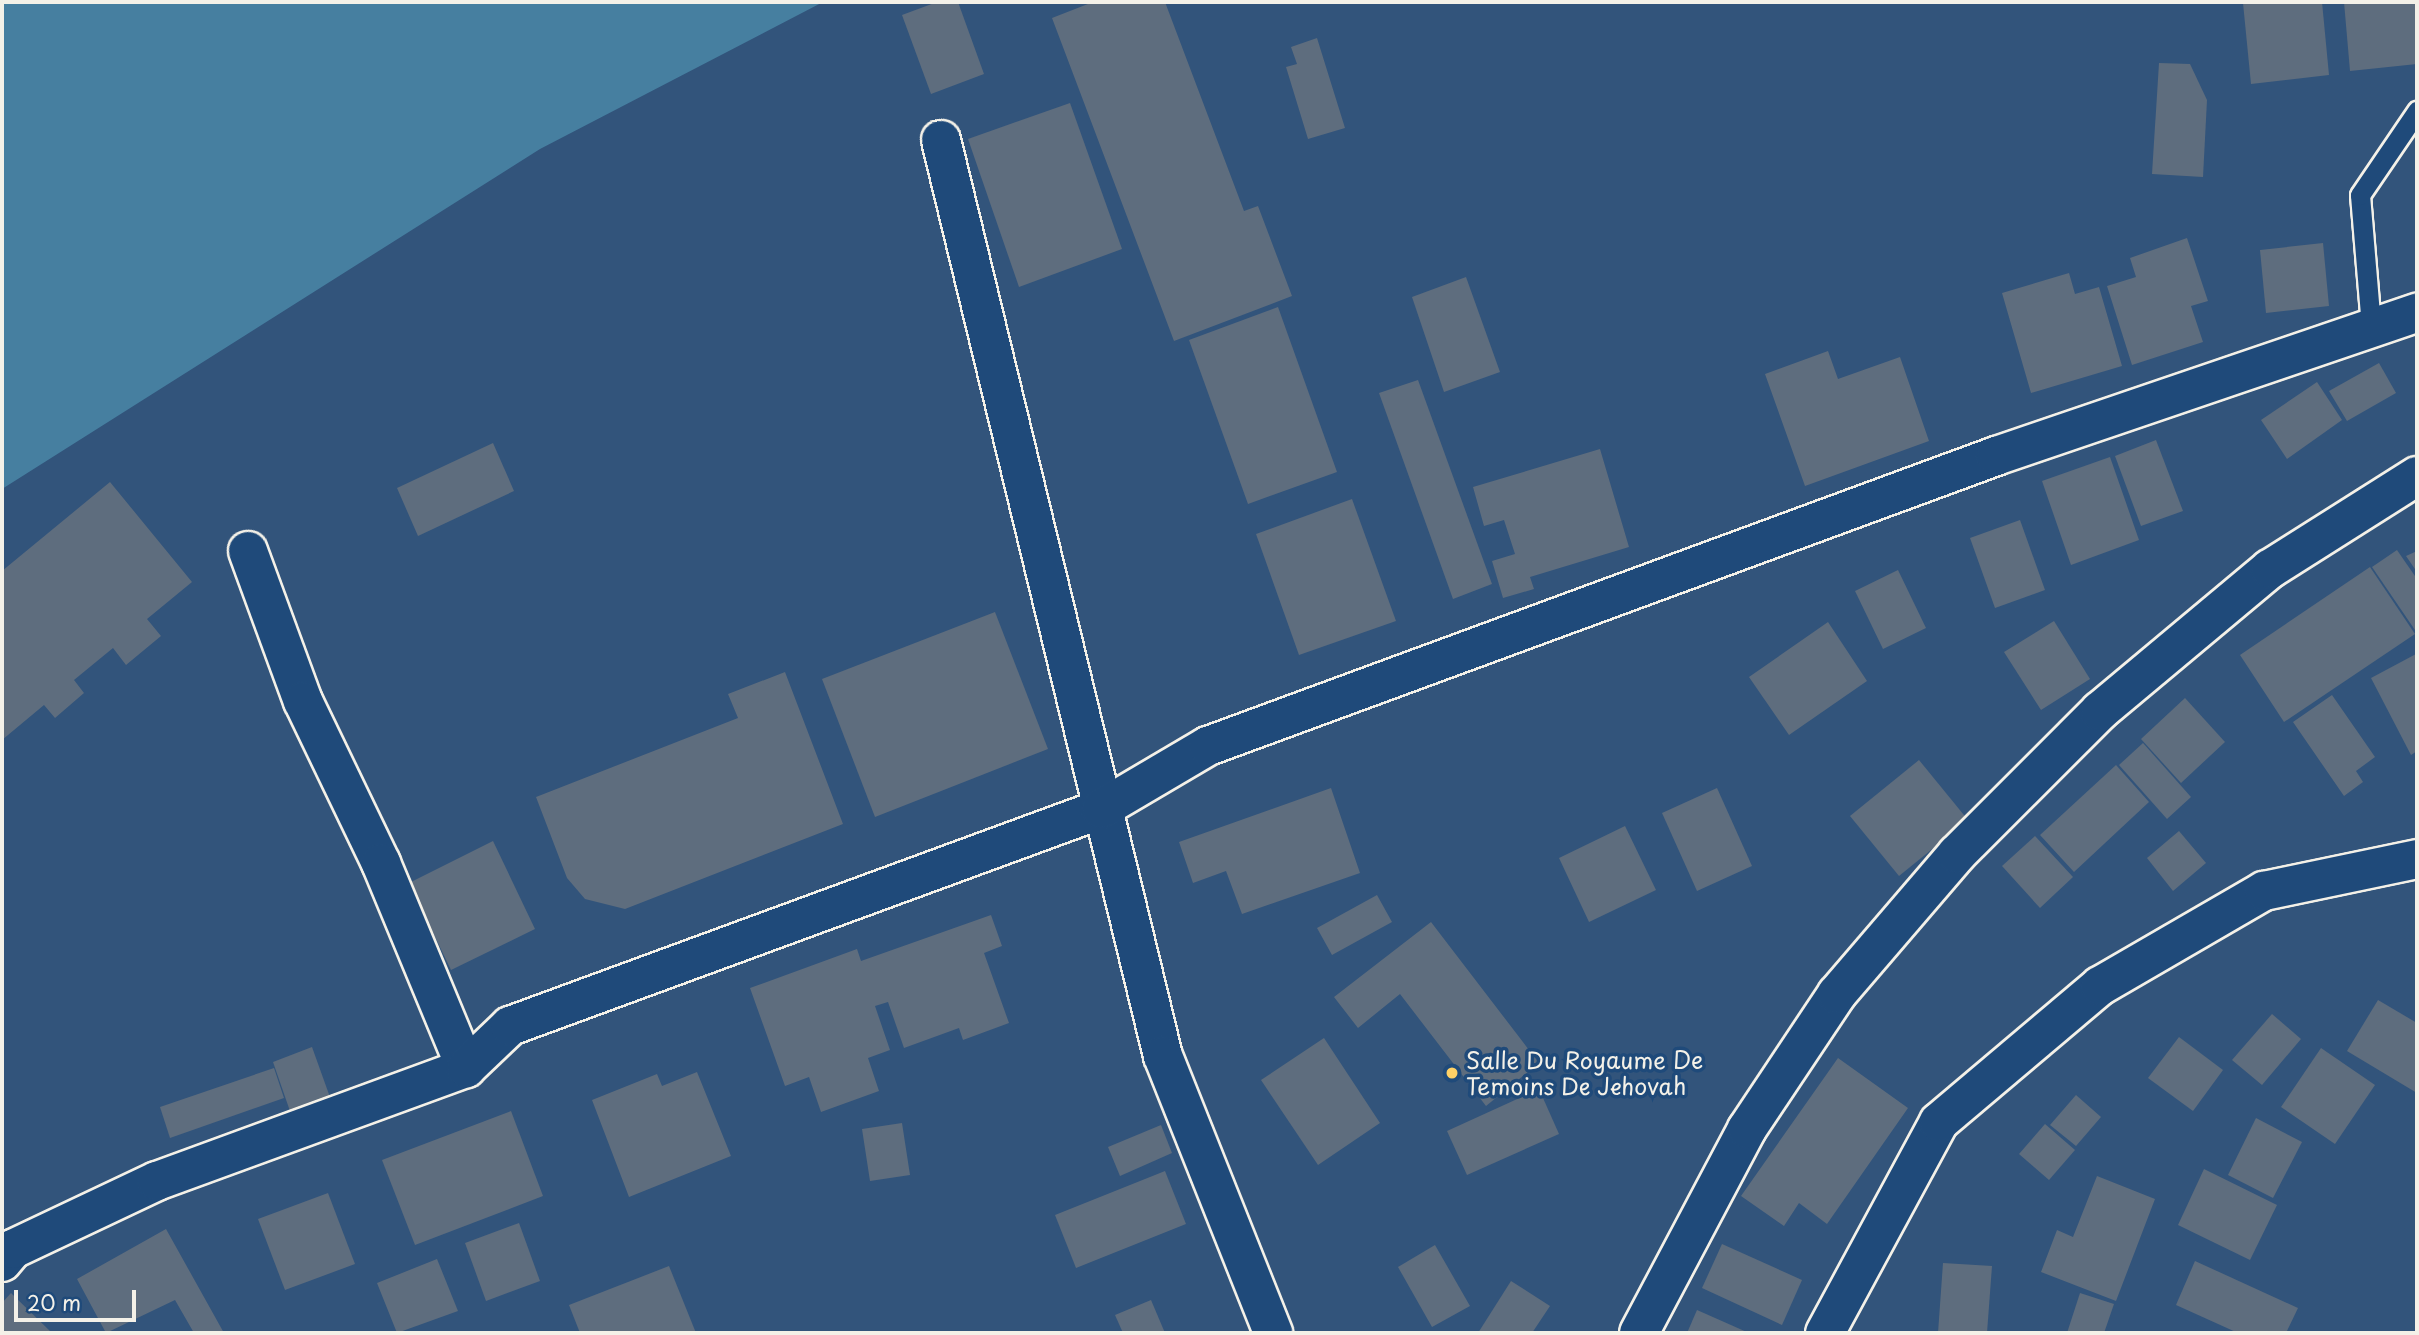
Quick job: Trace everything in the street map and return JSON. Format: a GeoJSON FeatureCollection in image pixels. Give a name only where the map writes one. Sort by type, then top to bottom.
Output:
{"type":"FeatureCollection","features":[{"type":"Feature","properties":{"kind":"main road"},"geometry":{"type":"LineString","coordinates":[[941,140],[1163,1056],[1273,1333]]}},
{"type":"Feature","properties":{"kind":"main road"},"geometry":{"type":"LineString","coordinates":[[2,1262],[13,1249],[156,1181],[466,1069],[510,1026],[1101,809],[1208,746],[1996,456],[2371,326],[2417,313]]}},
{"type":"Feature","properties":{"kind":"main road"},"geometry":{"type":"LineString","coordinates":[[1639,1333],[1747,1129],[1837,994],[1957,854],[2100,711],[2270,569],[2417,476]]}},
{"type":"Feature","properties":{"kind":"main road"},"geometry":{"type":"LineString","coordinates":[[248,551],[303,701],[381,863],[466,1069]]}},
{"type":"Feature","properties":{"kind":"main road"},"geometry":{"type":"LineString","coordinates":[[1825,1333],[1940,1122],[2100,986],[2264,891],[2417,859]]}},
{"type":"Feature","properties":{"kind":"lane"},"geometry":{"type":"LineString","coordinates":[[2371,326],[2360,195],[2417,111]]}},
{"type":"Feature","properties":{"kind":"water"},"geometry":{"type":"Polygon","coordinates":[[[2,2],[823,2],[540,149],[2,489],[2,2]]]}},
{"type":"Feature","properties":{"kind":"building"},"geometry":{"type":"Polygon","coordinates":[[[937,2],[958,2],[984,74],[931,94],[902,15],[937,2]]]}},
{"type":"Feature","properties":{"kind":"building"},"geometry":{"type":"Polygon","coordinates":[[[1093,2],[1165,2],[1244,211],[1258,206],[1292,296],[1174,341],[1052,18],[1093,2]]]}},
{"type":"Feature","properties":{"kind":"building"},"geometry":{"type":"Polygon","coordinates":[[[2322,2],[2329,75],[2251,84],[2243,3],[2322,2]]]}},
{"type":"Feature","properties":{"kind":"building"},"geometry":{"type":"Polygon","coordinates":[[[2344,2],[2417,2],[2417,64],[2350,71],[2344,2]]]}},
{"type":"Feature","properties":{"kind":"building"},"geometry":{"type":"Polygon","coordinates":[[[1317,38],[1345,128],[1308,139],[1286,67],[1297,64],[1291,47],[1317,38]]]}},
{"type":"Feature","properties":{"kind":"building"},"geometry":{"type":"Polygon","coordinates":[[[2159,63],[2190,64],[2207,100],[2203,177],[2152,174],[2159,63]]]}},
{"type":"Feature","properties":{"kind":"building"},"geometry":{"type":"Polygon","coordinates":[[[1070,103],[1122,249],[1019,287],[968,139],[1070,103]]]}},
{"type":"Feature","properties":{"kind":"building"},"geometry":{"type":"Polygon","coordinates":[[[2187,238],[2208,301],[2191,306],[2203,342],[2132,365],[2107,286],[2136,277],[2130,258],[2187,238]]]}},
{"type":"Feature","properties":{"kind":"building"},"geometry":{"type":"Polygon","coordinates":[[[2323,243],[2329,306],[2266,313],[2260,250],[2323,243]]]}},
{"type":"Feature","properties":{"kind":"building"},"geometry":{"type":"Polygon","coordinates":[[[2069,273],[2075,294],[2099,287],[2122,366],[2031,393],[2002,293],[2069,273]]]}},
{"type":"Feature","properties":{"kind":"building"},"geometry":{"type":"Polygon","coordinates":[[[1466,277],[1500,372],[1444,392],[1412,297],[1466,277]]]}},
{"type":"Feature","properties":{"kind":"building"},"geometry":{"type":"Polygon","coordinates":[[[1278,307],[1337,472],[1248,504],[1189,340],[1278,307]]]}},
{"type":"Feature","properties":{"kind":"building"},"geometry":{"type":"Polygon","coordinates":[[[1828,351],[1838,379],[1900,357],[1929,441],[1805,486],[1765,374],[1828,351]]]}},
{"type":"Feature","properties":{"kind":"building"},"geometry":{"type":"Polygon","coordinates":[[[2379,363],[2396,393],[2347,421],[2329,391],[2379,363]]]}},
{"type":"Feature","properties":{"kind":"building"},"geometry":{"type":"Polygon","coordinates":[[[1418,380],[1492,584],[1453,599],[1379,393],[1418,380]]]}},
{"type":"Feature","properties":{"kind":"building"},"geometry":{"type":"Polygon","coordinates":[[[2317,382],[2342,420],[2287,459],[2261,420],[2317,382]]]}},
{"type":"Feature","properties":{"kind":"building"},"geometry":{"type":"Polygon","coordinates":[[[2156,440],[2183,511],[2141,526],[2115,456],[2156,440]]]}},
{"type":"Feature","properties":{"kind":"building"},"geometry":{"type":"Polygon","coordinates":[[[493,443],[514,491],[418,536],[397,488],[493,443]]]}},
{"type":"Feature","properties":{"kind":"building"},"geometry":{"type":"Polygon","coordinates":[[[1600,449],[1629,547],[1530,577],[1534,589],[1503,598],[1492,561],[1515,554],[1504,520],[1484,526],[1473,487],[1600,449]]]}},
{"type":"Feature","properties":{"kind":"building"},"geometry":{"type":"Polygon","coordinates":[[[2110,457],[2139,540],[2071,565],[2042,481],[2110,457]]]}},
{"type":"Feature","properties":{"kind":"building"},"geometry":{"type":"Polygon","coordinates":[[[110,482],[192,582],[147,619],[161,636],[126,665],[113,648],[74,680],[84,693],[55,718],[44,705],[2,740],[2,571],[110,482]]]}},
{"type":"Feature","properties":{"kind":"building"},"geometry":{"type":"Polygon","coordinates":[[[1352,499],[1396,621],[1299,655],[1256,534],[1352,499]]]}},
{"type":"Feature","properties":{"kind":"building"},"geometry":{"type":"Polygon","coordinates":[[[2020,520],[2045,590],[1995,608],[1970,538],[2020,520]]]}},
{"type":"Feature","properties":{"kind":"building"},"geometry":{"type":"Polygon","coordinates":[[[2397,550],[2417,579],[2417,633],[2372,567],[2397,550]]]}},
{"type":"Feature","properties":{"kind":"building"},"geometry":{"type":"Polygon","coordinates":[[[2417,551],[2417,572],[2406,556],[2417,551]]]}},
{"type":"Feature","properties":{"kind":"building"},"geometry":{"type":"Polygon","coordinates":[[[2370,567],[2415,634],[2284,722],[2240,655],[2370,567]]]}},
{"type":"Feature","properties":{"kind":"building"},"geometry":{"type":"Polygon","coordinates":[[[1898,570],[1926,628],[1883,649],[1855,591],[1898,570]]]}},
{"type":"Feature","properties":{"kind":"building"},"geometry":{"type":"Polygon","coordinates":[[[995,612],[1048,749],[875,817],[822,679],[995,612]]]}},
{"type":"Feature","properties":{"kind":"building"},"geometry":{"type":"Polygon","coordinates":[[[2054,621],[2090,679],[2041,710],[2004,652],[2054,621]]]}},
{"type":"Feature","properties":{"kind":"building"},"geometry":{"type":"Polygon","coordinates":[[[1828,622],[1867,681],[1789,735],[1749,677],[1828,622]]]}},
{"type":"Feature","properties":{"kind":"building"},"geometry":{"type":"Polygon","coordinates":[[[2416,654],[2417,751],[2411,755],[2371,678],[2416,654]]]}},
{"type":"Feature","properties":{"kind":"building"},"geometry":{"type":"Polygon","coordinates":[[[785,672],[843,824],[625,909],[585,899],[567,878],[536,797],[738,718],[728,694],[785,672]]]}},
{"type":"Feature","properties":{"kind":"building"},"geometry":{"type":"Polygon","coordinates":[[[2332,695],[2375,757],[2356,771],[2363,782],[2344,796],[2293,722],[2332,695]]]}},
{"type":"Feature","properties":{"kind":"building"},"geometry":{"type":"Polygon","coordinates":[[[2185,698],[2225,742],[2181,783],[2141,739],[2185,698]]]}},
{"type":"Feature","properties":{"kind":"building"},"geometry":{"type":"Polygon","coordinates":[[[2143,743],[2191,797],[2167,819],[2119,765],[2143,743]]]}},
{"type":"Feature","properties":{"kind":"building"},"geometry":{"type":"Polygon","coordinates":[[[1919,760],[1968,820],[1899,876],[1850,816],[1919,760]]]}},
{"type":"Feature","properties":{"kind":"building"},"geometry":{"type":"Polygon","coordinates":[[[2116,765],[2149,802],[2074,872],[2040,835],[2116,765]]]}},
{"type":"Feature","properties":{"kind":"building"},"geometry":{"type":"Polygon","coordinates":[[[1331,788],[1360,873],[1242,914],[1226,871],[1193,883],[1179,842],[1331,788]]]}},
{"type":"Feature","properties":{"kind":"building"},"geometry":{"type":"Polygon","coordinates":[[[1717,788],[1752,866],[1697,891],[1662,813],[1717,788]]]}},
{"type":"Feature","properties":{"kind":"building"},"geometry":{"type":"Polygon","coordinates":[[[1625,826],[1656,890],[1589,922],[1559,858],[1625,826]]]}},
{"type":"Feature","properties":{"kind":"building"},"geometry":{"type":"Polygon","coordinates":[[[2179,831],[2206,863],[2173,891],[2147,858],[2179,831]]]}},
{"type":"Feature","properties":{"kind":"building"},"geometry":{"type":"Polygon","coordinates":[[[2035,836],[2073,877],[2040,908],[2002,866],[2035,836]]]}},
{"type":"Feature","properties":{"kind":"building"},"geometry":{"type":"Polygon","coordinates":[[[493,841],[535,929],[451,970],[409,883],[493,841]]]}},
{"type":"Feature","properties":{"kind":"building"},"geometry":{"type":"Polygon","coordinates":[[[1377,895],[1392,922],[1332,955],[1317,928],[1377,895]]]}},
{"type":"Feature","properties":{"kind":"building"},"geometry":{"type":"Polygon","coordinates":[[[991,915],[1002,946],[984,953],[1009,1023],[963,1040],[959,1028],[904,1048],[888,1002],[875,1006],[890,1050],[868,1058],[879,1091],[821,1112],[809,1077],[785,1086],[750,988],[857,949],[861,961],[991,915]]]}},
{"type":"Feature","properties":{"kind":"building"},"geometry":{"type":"Polygon","coordinates":[[[1431,922],[1539,1063],[1486,1106],[1400,994],[1358,1028],[1334,997],[1431,922]]]}},
{"type":"Feature","properties":{"kind":"building"},"geometry":{"type":"Polygon","coordinates":[[[2378,1000],[2417,1023],[2417,1093],[2347,1051],[2378,1000]]]}},
{"type":"Feature","properties":{"kind":"building"},"geometry":{"type":"Polygon","coordinates":[[[2272,1014],[2301,1039],[2262,1085],[2232,1060],[2272,1014]]]}},
{"type":"Feature","properties":{"kind":"building"},"geometry":{"type":"Polygon","coordinates":[[[2179,1037],[2223,1070],[2193,1111],[2148,1078],[2179,1037]]]}},
{"type":"Feature","properties":{"kind":"building"},"geometry":{"type":"Polygon","coordinates":[[[1324,1038],[1380,1123],[1318,1165],[1261,1080],[1324,1038]]]}},
{"type":"Feature","properties":{"kind":"building"},"geometry":{"type":"Polygon","coordinates":[[[312,1047],[331,1100],[291,1114],[273,1062],[312,1047]]]}},
{"type":"Feature","properties":{"kind":"building"},"geometry":{"type":"Polygon","coordinates":[[[2321,1048],[2375,1085],[2335,1144],[2281,1107],[2321,1048]]]}},
{"type":"Feature","properties":{"kind":"building"},"geometry":{"type":"Polygon","coordinates":[[[1838,1058],[1908,1108],[1827,1224],[1799,1203],[1784,1226],[1741,1196],[1838,1058]]]}},
{"type":"Feature","properties":{"kind":"building"},"geometry":{"type":"Polygon","coordinates":[[[274,1068],[284,1098],[170,1138],[160,1107],[274,1068]]]}},
{"type":"Feature","properties":{"kind":"building"},"geometry":{"type":"Polygon","coordinates":[[[697,1072],[731,1156],[629,1197],[592,1100],[657,1074],[662,1086],[697,1072]]]}},
{"type":"Feature","properties":{"kind":"building"},"geometry":{"type":"Polygon","coordinates":[[[1539,1089],[1559,1134],[1467,1175],[1447,1131],[1539,1089]]]}},
{"type":"Feature","properties":{"kind":"building"},"geometry":{"type":"Polygon","coordinates":[[[2076,1095],[2101,1117],[2076,1146],[2050,1125],[2076,1095]]]}},
{"type":"Feature","properties":{"kind":"building"},"geometry":{"type":"Polygon","coordinates":[[[511,1111],[543,1196],[415,1245],[382,1160],[511,1111]]]}},
{"type":"Feature","properties":{"kind":"building"},"geometry":{"type":"Polygon","coordinates":[[[2256,1118],[2302,1142],[2273,1198],[2228,1175],[2256,1118]]]}},
{"type":"Feature","properties":{"kind":"building"},"geometry":{"type":"Polygon","coordinates":[[[902,1123],[910,1175],[870,1181],[862,1129],[902,1123]]]}},
{"type":"Feature","properties":{"kind":"building"},"geometry":{"type":"Polygon","coordinates":[[[2045,1124],[2075,1150],[2049,1180],[2019,1154],[2045,1124]]]}},
{"type":"Feature","properties":{"kind":"building"},"geometry":{"type":"Polygon","coordinates":[[[1161,1125],[1172,1153],[1120,1176],[1108,1147],[1161,1125]]]}},
{"type":"Feature","properties":{"kind":"building"},"geometry":{"type":"Polygon","coordinates":[[[2204,1169],[2277,1205],[2250,1260],[2178,1225],[2204,1169]]]}},
{"type":"Feature","properties":{"kind":"building"},"geometry":{"type":"Polygon","coordinates":[[[1165,1171],[1186,1224],[1076,1268],[1055,1215],[1165,1171]]]}},
{"type":"Feature","properties":{"kind":"building"},"geometry":{"type":"Polygon","coordinates":[[[2097,1176],[2155,1199],[2116,1301],[2041,1272],[2057,1230],[2073,1237],[2097,1176]]]}},
{"type":"Feature","properties":{"kind":"building"},"geometry":{"type":"Polygon","coordinates":[[[328,1193],[355,1264],[285,1290],[258,1219],[328,1193]]]}},
{"type":"Feature","properties":{"kind":"building"},"geometry":{"type":"Polygon","coordinates":[[[519,1223],[540,1281],[486,1301],[465,1243],[519,1223]]]}},
{"type":"Feature","properties":{"kind":"building"},"geometry":{"type":"Polygon","coordinates":[[[166,1229],[224,1333],[194,1333],[175,1300],[106,1333],[77,1279],[166,1229]]]}},
{"type":"Feature","properties":{"kind":"building"},"geometry":{"type":"Polygon","coordinates":[[[1722,1244],[1802,1280],[1782,1325],[1702,1288],[1722,1244]]]}},
{"type":"Feature","properties":{"kind":"building"},"geometry":{"type":"Polygon","coordinates":[[[1435,1245],[1470,1306],[1432,1327],[1398,1267],[1435,1245]]]}},
{"type":"Feature","properties":{"kind":"building"},"geometry":{"type":"Polygon","coordinates":[[[437,1259],[458,1311],[397,1333],[377,1283],[437,1259]]]}},
{"type":"Feature","properties":{"kind":"building"},"geometry":{"type":"Polygon","coordinates":[[[2195,1261],[2298,1308],[2286,1333],[2238,1333],[2176,1305],[2195,1261]]]}},
{"type":"Feature","properties":{"kind":"building"},"geometry":{"type":"Polygon","coordinates":[[[1943,1263],[1992,1266],[1987,1333],[1938,1333],[1943,1263]]]}},
{"type":"Feature","properties":{"kind":"building"},"geometry":{"type":"Polygon","coordinates":[[[669,1266],[696,1333],[580,1333],[569,1305],[669,1266]]]}},
{"type":"Feature","properties":{"kind":"building"},"geometry":{"type":"Polygon","coordinates":[[[1511,1281],[1550,1306],[1532,1333],[1478,1333],[1511,1281]]]}},
{"type":"Feature","properties":{"kind":"building"},"geometry":{"type":"Polygon","coordinates":[[[11,1293],[52,1333],[2,1333],[2,1303],[11,1293]]]}},
{"type":"Feature","properties":{"kind":"building"},"geometry":{"type":"Polygon","coordinates":[[[2080,1293],[2114,1304],[2104,1333],[2067,1333],[2080,1293]]]}},
{"type":"Feature","properties":{"kind":"building"},"geometry":{"type":"Polygon","coordinates":[[[1151,1300],[1165,1333],[1123,1333],[1115,1315],[1151,1300]]]}},
{"type":"Feature","properties":{"kind":"building"},"geometry":{"type":"Polygon","coordinates":[[[1697,1310],[1749,1333],[1687,1333],[1697,1310]]]}},
{"type":"Feature","properties":{"kind":"place","name":"Salle Du Royaume De Temoins De Jehovah"},"geometry":{"type":"Point","coordinates":[1452,1073]}}]}
